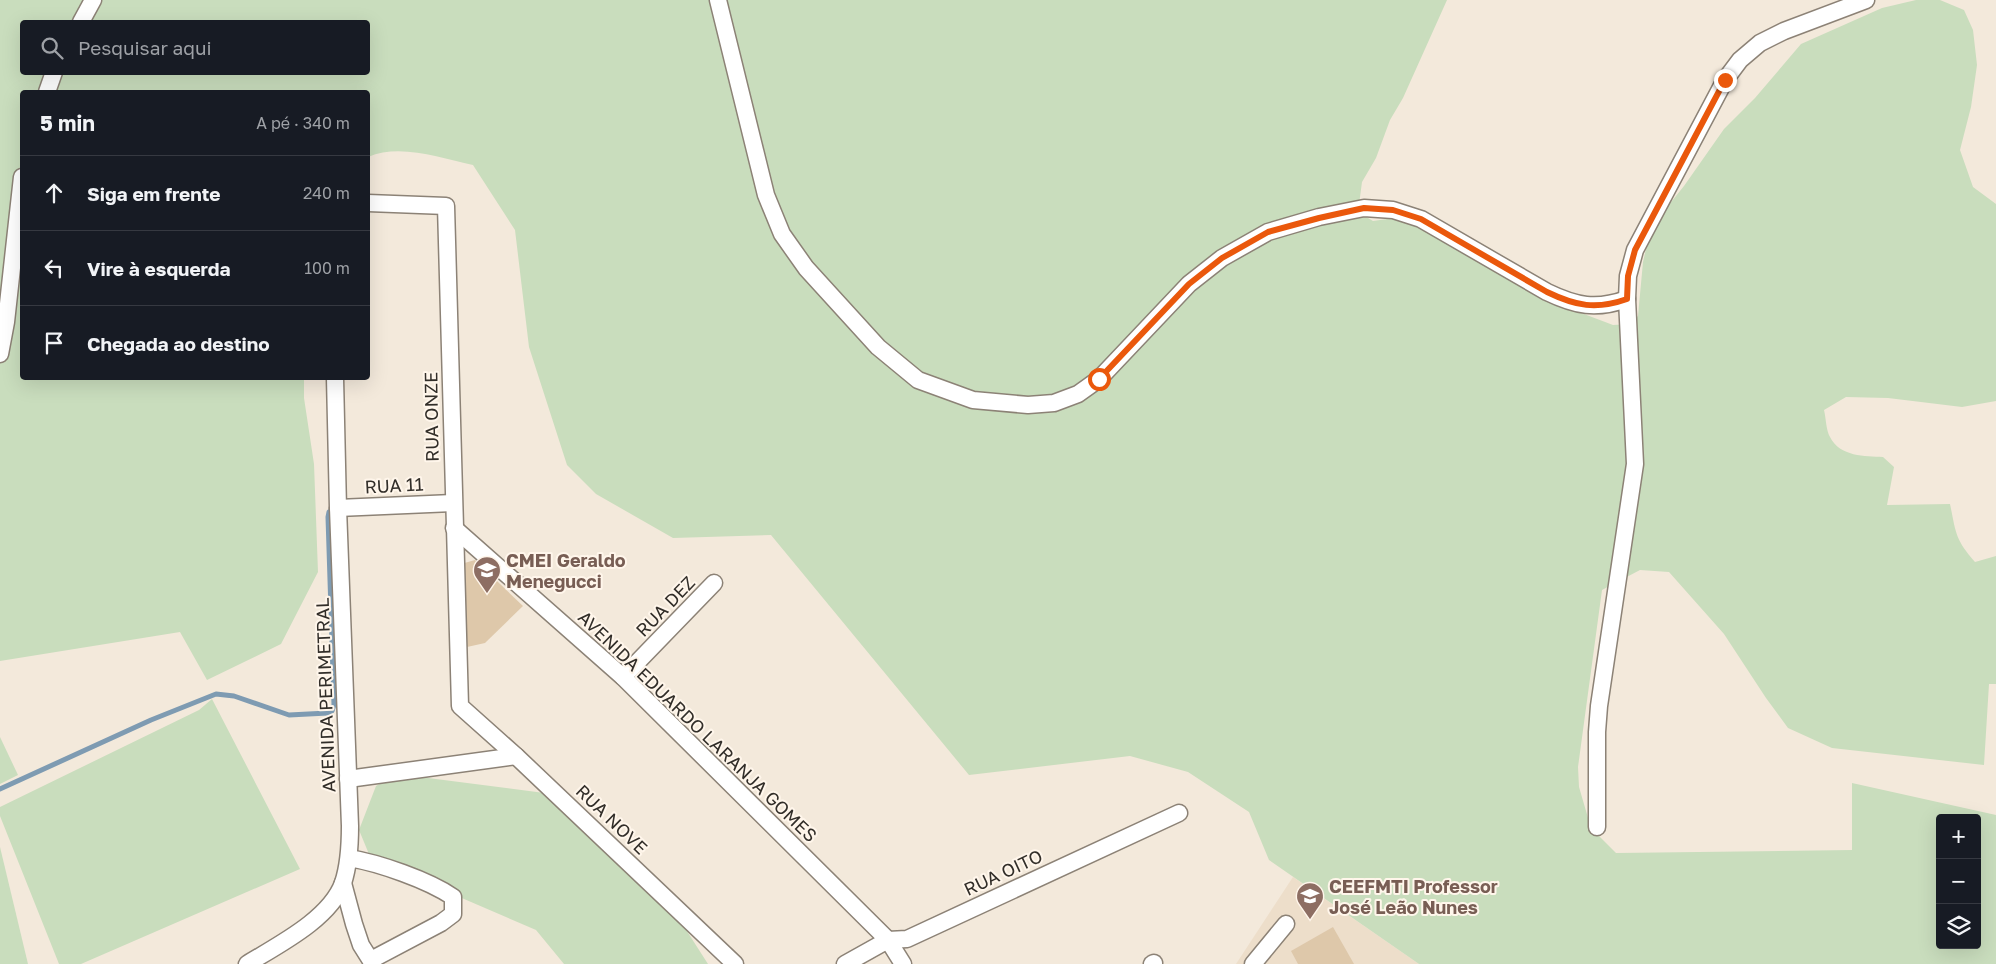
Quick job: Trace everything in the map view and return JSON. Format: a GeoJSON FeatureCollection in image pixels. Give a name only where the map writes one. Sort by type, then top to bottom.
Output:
{"type":"FeatureCollection","features":[{"type":"Feature","properties":{"kind":"street"},"geometry":{"type":"LineString","coordinates":[[82,20],[92,0]]}},
{"type":"Feature","properties":{"kind":"street"},"geometry":{"type":"LineString","coordinates":[[718,0],[766,195],[782,234],[806,268],[878,347],[918,380],[974,400],[1028,405],[1054,402],[1078,394],[1099,379],[1189,284],[1222,258],[1268,232],[1364,208],[1393,210],[1421,219],[1567,302],[1589,306],[1612,304],[1627,299]]}},
{"type":"Feature","properties":{"kind":"street"},"geometry":{"type":"LineString","coordinates":[[1597,827],[1597,732],[1599,706],[1635,464],[1627,299],[1628,276],[1635,250],[1725,80],[1740,60],[1760,43],[1784,31],[1866,0]]}},
{"type":"Feature","properties":{"kind":"street"},"geometry":{"type":"LineString","coordinates":[[48,90],[53,75]]}},
{"type":"Feature","properties":{"kind":"street"},"geometry":{"type":"LineString","coordinates":[[0,354],[6,322],[20,195]]}},
{"type":"Feature","properties":{"kind":"street","name":"RUA ONZE"},"geometry":{"type":"LineString","coordinates":[[370,203],[446,206],[460,706]]}},
{"type":"Feature","properties":{"kind":"street","name":"AVENIDA PERIMETRAL"},"geometry":{"type":"LineString","coordinates":[[247,964],[288,939],[327,908],[336,897],[343,883],[349,858],[350,826],[335,380]]}},
{"type":"Feature","properties":{"kind":"street","name":"RUA 11"},"geometry":{"type":"LineString","coordinates":[[338,508],[453,503]]}},
{"type":"Feature","properties":{"kind":"street","name":"AVENIDA EDUARDO LARANJA GOMES"},"geometry":{"type":"LineString","coordinates":[[454,528],[623,677],[888,940],[903,964]]}},
{"type":"Feature","properties":{"kind":"street","name":"RUA DEZ"},"geometry":{"type":"LineString","coordinates":[[623,677],[714,584]]}},
{"type":"Feature","properties":{"kind":"street","name":"RUA NOVE"},"geometry":{"type":"LineString","coordinates":[[460,706],[516,756],[735,964]]}},
{"type":"Feature","properties":{"kind":"street"},"geometry":{"type":"LineString","coordinates":[[348,779],[516,756]]}},
{"type":"Feature","properties":{"kind":"street","name":"RUA OITO"},"geometry":{"type":"LineString","coordinates":[[845,964],[888,940],[907,939],[1179,813]]}},
{"type":"Feature","properties":{"kind":"street"},"geometry":{"type":"LineString","coordinates":[[343,883],[361,944],[372,962],[441,923],[453,914],[453,897],[444,891],[418,879],[361,860],[349,858]]}},
{"type":"Feature","properties":{"kind":"street"},"geometry":{"type":"LineString","coordinates":[[1253,964],[1286,924]]}},
{"type":"Feature","properties":{"kind":"shaded area","name":"CEEFMTI Professor José Leão Nunes"},"geometry":{"type":"Polygon","coordinates":[[[1293,877],[1419,964],[1236,964],[1293,877]]]}},
{"type":"Feature","properties":{"kind":"green space"},"geometry":{"type":"Polygon","coordinates":[[[0,0],[1447,0],[1403,98],[1390,120],[1376,158],[1362,182],[1358,212],[1373,221],[1408,216],[1576,311],[1613,325],[1630,324],[1638,316],[1643,262],[1651,227],[1684,186],[1724,129],[1755,98],[1801,44],[1882,8],[1916,0],[1940,0],[1964,10],[1973,30],[1977,65],[1971,107],[1960,150],[1973,187],[1996,204],[1996,401],[1962,407],[1888,398],[1846,397],[1824,410],[1829,434],[1834,444],[1846,452],[1883,457],[1894,467],[1887,505],[1950,504],[1957,535],[1975,562],[1996,556],[1996,684],[1989,684],[1984,765],[1832,748],[1788,728],[1724,634],[1669,572],[1640,570],[1602,590],[1578,767],[1579,787],[1591,828],[1616,853],[1852,850],[1852,783],[1996,815],[1996,964],[1419,964],[1269,860],[1249,812],[1188,772],[1130,756],[969,775],[771,535],[673,538],[596,494],[567,465],[529,347],[515,230],[473,165],[420,153],[393,151],[370,156],[370,90],[20,90],[20,380],[304,380],[304,398],[314,464],[318,572],[281,644],[207,680],[180,632],[0,661],[0,0]]]}},
{"type":"Feature","properties":{"kind":"green space"},"geometry":{"type":"Polygon","coordinates":[[[212,699],[300,869],[81,964],[59,964],[0,816],[0,807],[199,710],[212,699]]]}},
{"type":"Feature","properties":{"kind":"green space"},"geometry":{"type":"Polygon","coordinates":[[[0,737],[18,775],[0,784],[0,737]]]}},
{"type":"Feature","properties":{"kind":"green space"},"geometry":{"type":"Polygon","coordinates":[[[397,774],[552,794],[683,925],[708,964],[564,964],[536,930],[371,859],[359,830],[376,786],[397,774]]]}},
{"type":"Feature","properties":{"kind":"green space"},"geometry":{"type":"Polygon","coordinates":[[[0,847],[28,964],[0,964],[0,847]]]}},
{"type":"Feature","properties":{"kind":"building","name":"CMEI Geraldo Menegucci"},"geometry":{"type":"Polygon","coordinates":[[[475,560],[523,606],[485,643],[467,647],[461,564],[475,560]]]}},
{"type":"Feature","properties":{"kind":"building"},"geometry":{"type":"Polygon","coordinates":[[[1333,927],[1354,964],[1298,964],[1291,951],[1333,927]]]}},
{"type":"Feature","properties":{"kind":"waterway"},"geometry":{"type":"LineString","coordinates":[[0,789],[151,720],[216,694],[234,696],[289,715],[328,713],[332,711],[334,705],[328,517],[329,512],[334,509]]}},
{"type":"Feature","properties":{"kind":"place","name":"CMEI Geraldo Menegucci"},"geometry":{"type":"Point","coordinates":[487,594]}},
{"type":"Feature","properties":{"kind":"place","name":"CEEFMTI Professor José Leão Nunes"},"geometry":{"type":"Point","coordinates":[1310,920]}},
{"type":"Feature","properties":{"kind":"route"},"geometry":{"type":"LineString","coordinates":[[1099,379],[1189,284],[1222,258],[1268,232],[1364,208],[1393,210],[1421,219],[1567,302],[1589,306],[1612,304],[1627,299],[1628,276],[1635,250],[1725,80]]}}]}
